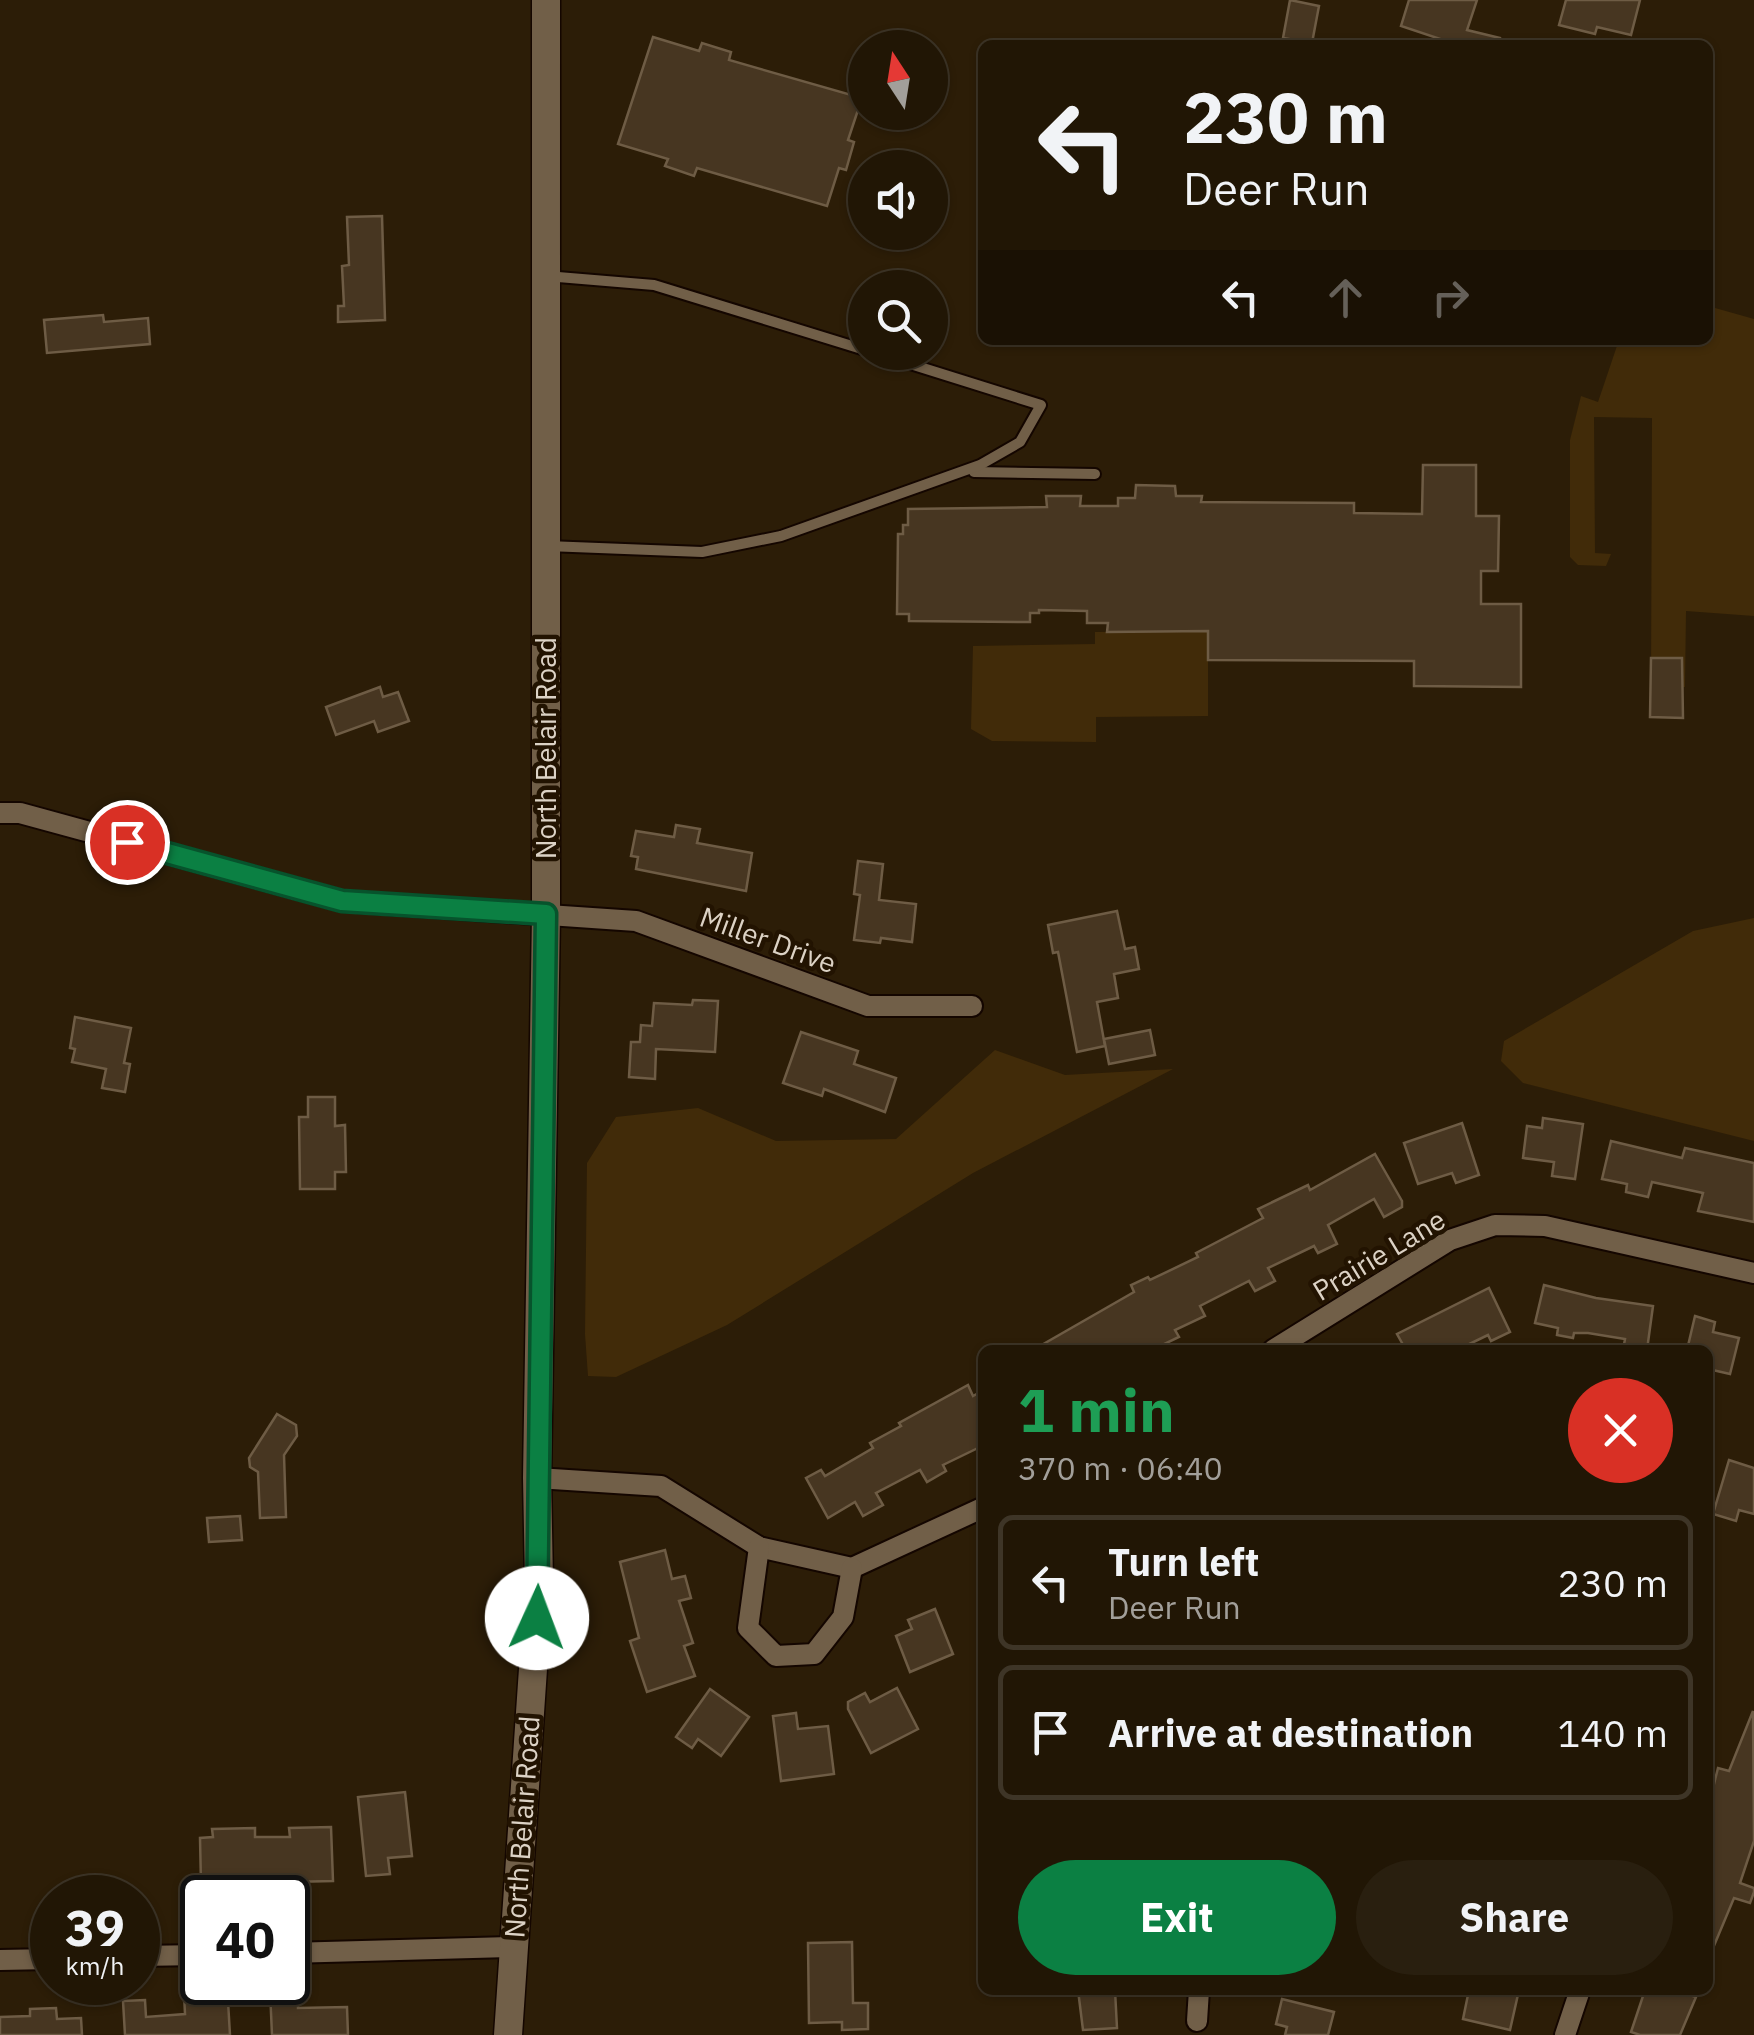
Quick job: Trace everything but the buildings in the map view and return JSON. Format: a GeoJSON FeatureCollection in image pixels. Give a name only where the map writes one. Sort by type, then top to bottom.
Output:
{"type":"FeatureCollection","features":[{"type":"Feature","properties":{"kind":"street","name":"North Belair Road"},"geometry":{"type":"LineString","coordinates":[[508,2035],[540,1581],[537,1478],[546,914],[546,0]]}},
{"type":"Feature","properties":{"kind":"street","name":"Miller Drive"},"geometry":{"type":"LineString","coordinates":[[0,813],[20,813],[342,901],[636,920],[868,1006],[972,1006]]}},
{"type":"Feature","properties":{"kind":"street","name":"Prairie Lane"},"geometry":{"type":"LineString","coordinates":[[1306,1342],[1450,1240],[1495,1225],[1545,1226],[1754,1273]]}},
{"type":"Feature","properties":{"kind":"street"},"geometry":{"type":"LineString","coordinates":[[537,1478],[661,1486],[759,1546],[852,1568],[978,1510]]}},
{"type":"Feature","properties":{"kind":"street"},"geometry":{"type":"LineString","coordinates":[[759,1546],[748,1628],[776,1656],[814,1654],[844,1617],[852,1568]]}},
{"type":"Feature","properties":{"kind":"street"},"geometry":{"type":"LineString","coordinates":[[310,1952],[513,1947]]}},
{"type":"Feature","properties":{"kind":"street"},"geometry":{"type":"LineString","coordinates":[[0,1960],[30,1959]]}},
{"type":"Feature","properties":{"kind":"street"},"geometry":{"type":"LineString","coordinates":[[1198,2022],[1199,1995]]}},
{"type":"Feature","properties":{"kind":"street"},"geometry":{"type":"LineString","coordinates":[[1565,2035],[1578,1995]]}},
{"type":"Feature","properties":{"kind":"lane"},"geometry":{"type":"LineString","coordinates":[[546,276],[654,285],[848,345]]}},
{"type":"Feature","properties":{"kind":"lane"},"geometry":{"type":"LineString","coordinates":[[546,546],[702,552],[825,522],[962,472],[1020,442],[1042,405],[929,370]]}},
{"type":"Feature","properties":{"kind":"lane"},"geometry":{"type":"LineString","coordinates":[[962,472],[1095,474]]}},
{"type":"Feature","properties":{"kind":"shaded area"},"geometry":{"type":"Polygon","coordinates":[[[1713,307],[1754,319],[1754,616],[1686,611],[1685,687],[1651,690],[1652,418],[1594,417],[1595,553],[1611,554],[1606,566],[1578,565],[1570,557],[1570,440],[1581,396],[1598,402],[1617,345],[1713,345],[1713,307]]]}},
{"type":"Feature","properties":{"kind":"shaded area"},"geometry":{"type":"Polygon","coordinates":[[[1208,631],[1208,716],[1096,717],[1096,742],[992,741],[971,729],[973,646],[1095,644],[1095,632],[1208,631]]]}},
{"type":"Feature","properties":{"kind":"shaded area"},"geometry":{"type":"Polygon","coordinates":[[[1754,918],[1754,1141],[1523,1083],[1501,1061],[1504,1041],[1693,931],[1754,918]]]}},
{"type":"Feature","properties":{"kind":"shaded area"},"geometry":{"type":"Polygon","coordinates":[[[995,1050],[1065,1075],[1173,1069],[973,1173],[727,1325],[616,1377],[588,1376],[587,1163],[616,1117],[698,1108],[776,1141],[896,1139],[995,1050]]]}},
{"type":"Feature","properties":{"kind":"route"},"geometry":{"type":"LineString","coordinates":[[127,842],[342,901],[546,914],[537,1618]]}}]}
